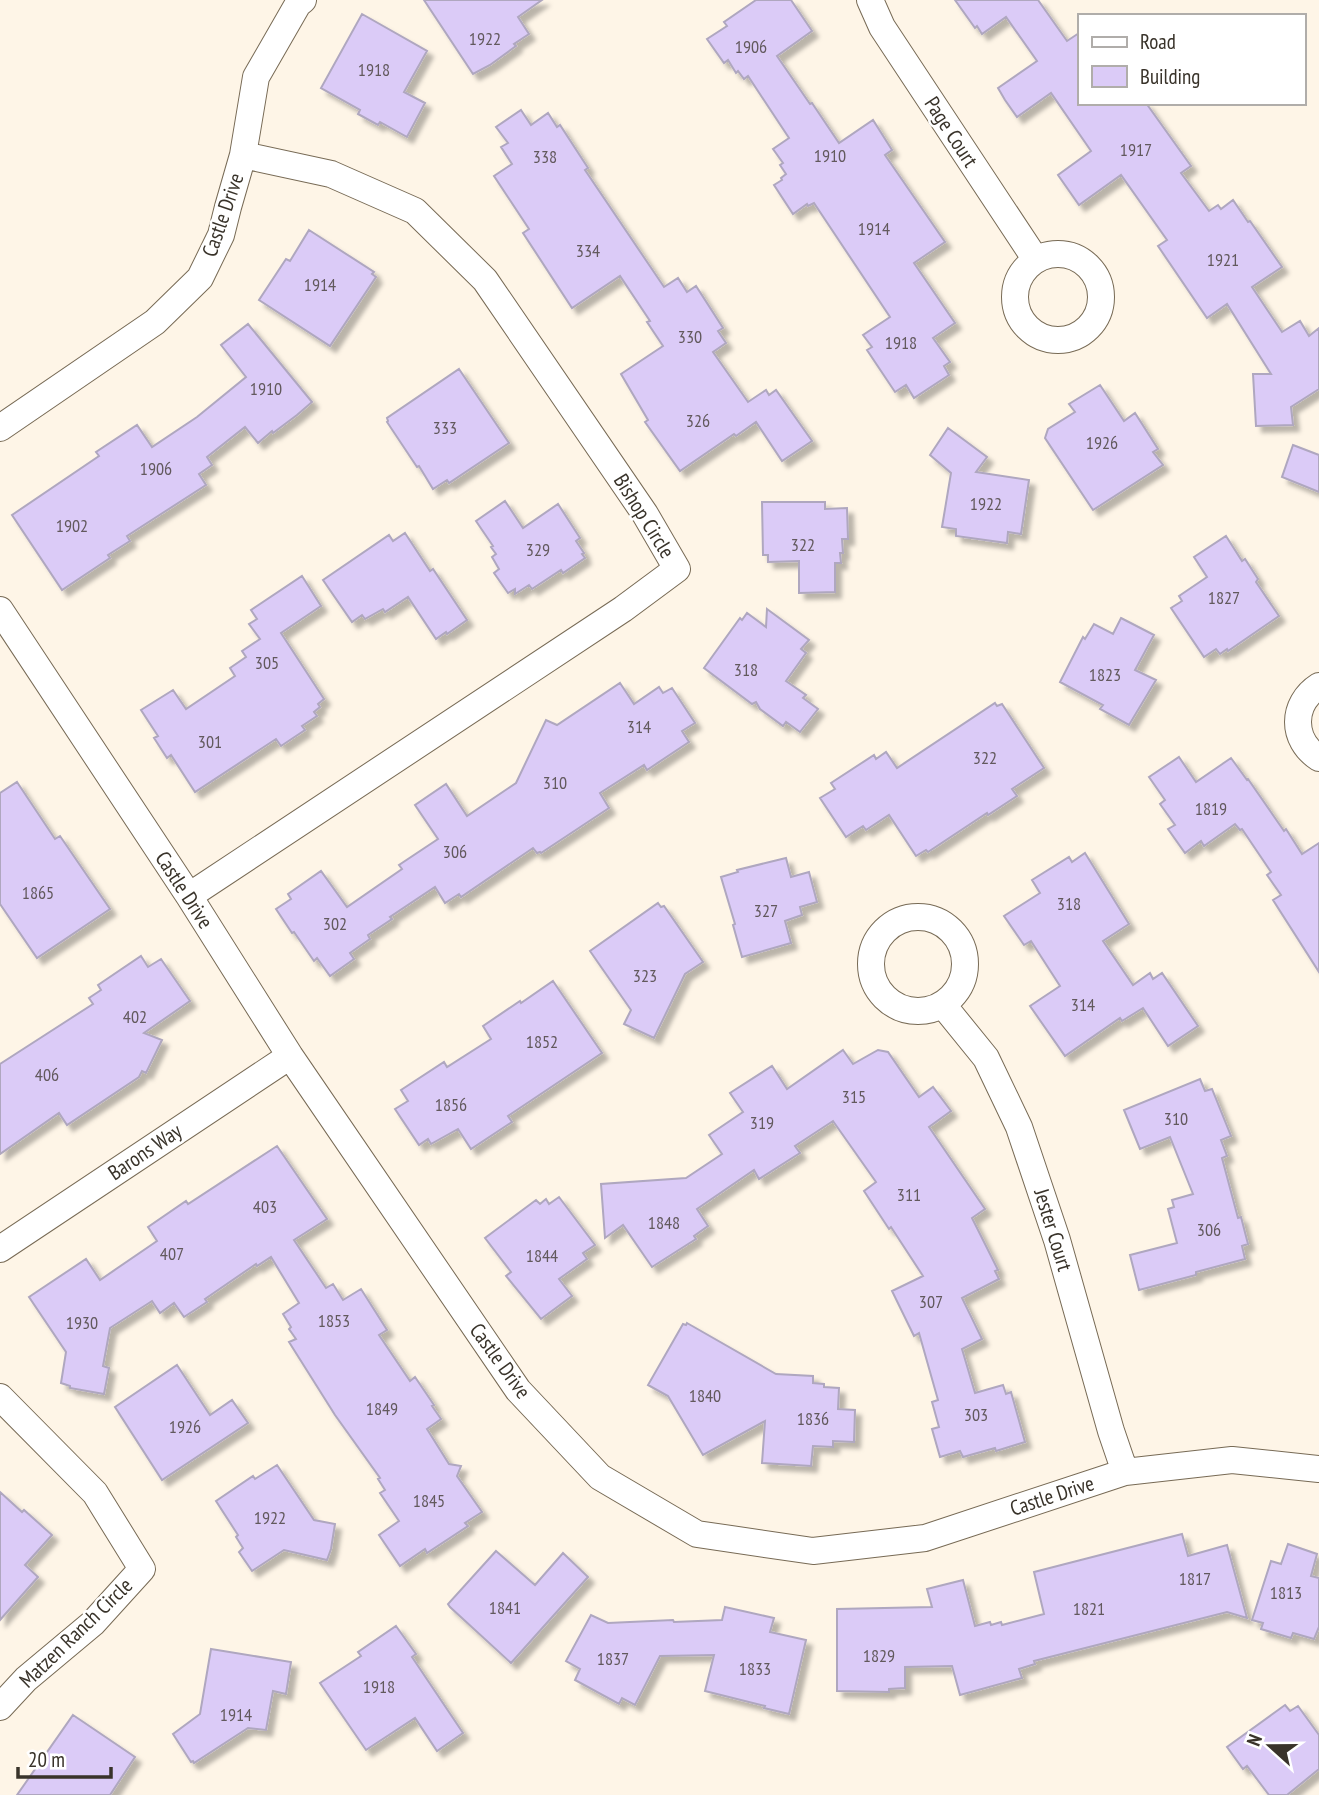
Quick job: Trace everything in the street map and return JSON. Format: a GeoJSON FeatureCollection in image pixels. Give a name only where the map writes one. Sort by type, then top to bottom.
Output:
{"type":"FeatureCollection","features":[{"type":"Feature","properties":{"kind":"street","name":"Castle Drive"},"geometry":{"type":"LineString","coordinates":[[0,428],[155,322],[200,278],[221,235],[243,155],[256,77],[298,4],[303,0]]}},
{"type":"Feature","properties":{"kind":"street","name":"Page Court"},"geometry":{"type":"LineString","coordinates":[[870,0],[881,27],[1036,260]]}},
{"type":"Feature","properties":{"kind":"street","name":"Bishop Circle"},"geometry":{"type":"LineString","coordinates":[[189,896],[623,609],[677,569],[645,514],[485,280],[415,211],[331,174],[243,155]]}},
{"type":"Feature","properties":{"kind":"street","name":"Castle Drive"},"geometry":{"type":"LineString","coordinates":[[0,610],[189,896],[290,1056],[518,1390],[600,1477],[697,1534],[813,1551],[925,1538],[1125,1472],[1232,1460],[1319,1469]]}},
{"type":"Feature","properties":{"kind":"street"},"geometry":{"type":"LineString","coordinates":[[1319,686],[1310,691],[1302,702],[1298,716],[1303,742],[1319,758]]}},
{"type":"Feature","properties":{"kind":"street","name":"Jester Court"},"geometry":{"type":"LineString","coordinates":[[943,1005],[986,1059],[1019,1126],[1057,1240],[1125,1472]]}},
{"type":"Feature","properties":{"kind":"street","name":"Barons Way"},"geometry":{"type":"LineString","coordinates":[[0,1249],[290,1056]]}},
{"type":"Feature","properties":{"kind":"street","name":"Matzen Ranch Circle"},"geometry":{"type":"LineString","coordinates":[[0,1397],[95,1493],[142,1569],[93,1623],[26,1679],[0,1707]]}},
{"type":"Feature","properties":{"kind":"building"},"geometry":{"type":"Polygon","coordinates":[[[424,0],[542,0],[518,17],[529,34],[490,65],[473,74],[424,0]]]}},
{"type":"Feature","properties":{"kind":"building"},"geometry":{"type":"Polygon","coordinates":[[[756,0],[791,0],[812,31],[777,56],[839,143],[873,120],[892,150],[885,155],[945,242],[914,263],[955,323],[933,338],[950,362],[944,366],[949,375],[914,398],[906,385],[895,392],[867,350],[872,347],[863,335],[890,317],[814,203],[808,206],[807,204],[793,214],[774,185],[786,174],[780,165],[783,163],[773,149],[789,138],[748,76],[744,79],[738,71],[736,73],[728,60],[724,63],[707,39],[727,26],[724,22],[756,0]]]}},
{"type":"Feature","properties":{"kind":"building"},"geometry":{"type":"Polygon","coordinates":[[[955,0],[1038,0],[1067,41],[1078,34],[1078,105],[1147,105],[1191,166],[1181,173],[1209,211],[1218,205],[1221,209],[1233,200],[1248,222],[1250,221],[1282,267],[1252,287],[1282,332],[1300,321],[1309,336],[1319,328],[1319,389],[1291,407],[1293,425],[1256,426],[1253,374],[1271,374],[1227,304],[1207,318],[1158,246],[1167,240],[1121,175],[1079,205],[1058,175],[1091,151],[1051,93],[1017,117],[1005,100],[998,88],[1037,61],[1006,17],[982,34],[977,26],[975,28],[955,0]]]}},
{"type":"Feature","properties":{"kind":"building"},"geometry":{"type":"Polygon","coordinates":[[[362,14],[427,51],[404,92],[425,103],[407,137],[380,122],[378,125],[358,114],[360,110],[321,88],[362,14]]]}},
{"type":"Feature","properties":{"kind":"building"},"geometry":{"type":"Polygon","coordinates":[[[521,110],[531,125],[548,113],[557,127],[560,125],[588,168],[585,170],[664,287],[678,278],[687,292],[696,286],[723,328],[718,331],[726,343],[713,352],[748,402],[766,390],[769,395],[776,390],[812,441],[782,461],[756,422],[680,471],[645,422],[648,420],[621,374],[663,346],[647,322],[650,321],[620,276],[572,308],[523,233],[529,229],[494,176],[512,164],[501,147],[508,143],[496,127],[521,110]]]}},
{"type":"Feature","properties":{"kind":"building"},"geometry":{"type":"Polygon","coordinates":[[[309,230],[374,272],[372,274],[376,277],[330,346],[259,300],[286,259],[290,261],[309,230]]]}},
{"type":"Feature","properties":{"kind":"building"},"geometry":{"type":"Polygon","coordinates":[[[248,324],[312,402],[258,443],[245,427],[207,457],[212,465],[199,474],[206,485],[127,536],[130,541],[108,555],[110,558],[62,590],[12,515],[99,456],[96,452],[137,425],[152,447],[197,417],[246,377],[221,345],[248,324]]]}},
{"type":"Feature","properties":{"kind":"building"},"geometry":{"type":"Polygon","coordinates":[[[459,369],[509,443],[449,483],[447,480],[433,489],[387,422],[387,418],[459,369]]]}},
{"type":"Feature","properties":{"kind":"building"},"geometry":{"type":"Polygon","coordinates":[[[1100,385],[1124,421],[1135,413],[1158,449],[1153,452],[1163,465],[1093,510],[1045,438],[1048,429],[1075,412],[1069,404],[1100,385]]]}},
{"type":"Feature","properties":{"kind":"building"},"geometry":{"type":"Polygon","coordinates":[[[948,428],[987,457],[976,472],[1029,480],[1021,534],[1008,532],[1007,543],[956,536],[956,529],[942,527],[951,473],[930,455],[948,428]]]}},
{"type":"Feature","properties":{"kind":"building"},"geometry":{"type":"Polygon","coordinates":[[[1293,445],[1319,455],[1319,492],[1282,477],[1293,445]]]}},
{"type":"Feature","properties":{"kind":"building"},"geometry":{"type":"Polygon","coordinates":[[[505,501],[523,528],[558,504],[580,538],[576,541],[585,558],[532,589],[529,585],[515,594],[515,589],[508,593],[494,573],[499,569],[492,557],[496,554],[491,547],[493,546],[476,521],[505,501]]]}},
{"type":"Feature","properties":{"kind":"building"},"geometry":{"type":"Polygon","coordinates":[[[762,502],[825,502],[825,509],[847,508],[848,539],[842,539],[841,563],[835,563],[835,592],[799,593],[799,561],[768,562],[768,555],[763,555],[762,502]]]}},
{"type":"Feature","properties":{"kind":"building"},"geometry":{"type":"Polygon","coordinates":[[[405,533],[467,620],[436,639],[408,597],[385,612],[383,609],[365,619],[362,615],[352,622],[323,580],[389,535],[393,541],[405,533]]]}},
{"type":"Feature","properties":{"kind":"building"},"geometry":{"type":"Polygon","coordinates":[[[1226,536],[1242,561],[1245,559],[1258,579],[1256,582],[1279,616],[1228,651],[1227,649],[1220,654],[1216,649],[1204,657],[1171,608],[1182,601],[1179,596],[1207,577],[1194,557],[1226,536]]]}},
{"type":"Feature","properties":{"kind":"building"},"geometry":{"type":"Polygon","coordinates":[[[302,576],[321,606],[281,633],[324,699],[314,712],[317,716],[302,726],[305,730],[281,746],[276,739],[195,792],[171,755],[167,758],[154,738],[158,736],[141,710],[173,690],[186,709],[235,676],[230,668],[246,657],[242,651],[260,639],[249,624],[257,619],[251,610],[302,576]]]}},
{"type":"Feature","properties":{"kind":"building"},"geometry":{"type":"Polygon","coordinates":[[[767,609],[809,640],[801,649],[806,653],[786,681],[806,695],[803,698],[818,709],[800,732],[786,722],[783,726],[760,709],[756,702],[752,704],[704,668],[740,618],[742,620],[747,613],[766,627],[767,609]]]}},
{"type":"Feature","properties":{"kind":"building"},"geometry":{"type":"Polygon","coordinates":[[[1121,618],[1154,635],[1135,670],[1156,680],[1129,725],[1100,709],[1103,705],[1060,682],[1083,637],[1085,639],[1094,624],[1113,634],[1121,618]]]}},
{"type":"Feature","properties":{"kind":"building"},"geometry":{"type":"Polygon","coordinates":[[[620,683],[634,704],[659,687],[663,693],[672,688],[695,723],[682,731],[689,742],[647,770],[644,765],[600,793],[609,808],[541,853],[537,853],[533,848],[461,897],[459,894],[445,903],[435,887],[368,935],[370,939],[350,953],[354,959],[330,976],[317,958],[314,961],[276,909],[291,899],[288,894],[321,871],[347,907],[402,869],[399,865],[438,839],[415,805],[446,784],[467,816],[516,783],[546,720],[557,725],[620,683]]]}},
{"type":"Feature","properties":{"kind":"building"},"geometry":{"type":"Polygon","coordinates":[[[995,703],[997,706],[1002,704],[1044,768],[1012,789],[1017,796],[928,852],[926,850],[916,856],[889,815],[866,830],[863,826],[846,837],[820,798],[835,789],[831,783],[874,755],[876,759],[886,752],[897,768],[995,703]]]}},
{"type":"Feature","properties":{"kind":"building"},"geometry":{"type":"Polygon","coordinates":[[[1179,757],[1196,782],[1231,758],[1302,854],[1319,843],[1319,972],[1273,900],[1281,895],[1267,875],[1271,872],[1242,829],[1235,824],[1204,846],[1201,841],[1185,853],[1168,829],[1175,825],[1160,804],[1165,800],[1149,777],[1179,757]]]}},
{"type":"Feature","properties":{"kind":"building"},"geometry":{"type":"Polygon","coordinates":[[[17,782],[55,839],[60,836],[110,909],[37,958],[0,904],[0,793],[17,782]]]}},
{"type":"Feature","properties":{"kind":"building"},"geometry":{"type":"Polygon","coordinates":[[[1085,853],[1129,924],[1103,941],[1133,985],[1150,973],[1153,979],[1162,973],[1198,1026],[1168,1046],[1143,1008],[1122,1021],[1120,1018],[1065,1056],[1030,1006],[1060,986],[1031,941],[1024,945],[1004,916],[1040,893],[1032,880],[1069,857],[1072,862],[1085,853]]]}},
{"type":"Feature","properties":{"kind":"building"},"geometry":{"type":"Polygon","coordinates":[[[786,858],[791,877],[809,872],[817,902],[800,907],[802,915],[785,921],[791,943],[742,957],[721,877],[738,872],[737,870],[786,858]]]}},
{"type":"Feature","properties":{"kind":"building"},"geometry":{"type":"Polygon","coordinates":[[[658,903],[661,907],[664,906],[703,962],[685,974],[654,1038],[624,1024],[631,1010],[590,951],[658,903]]]}},
{"type":"Feature","properties":{"kind":"building"},"geometry":{"type":"Polygon","coordinates":[[[141,956],[148,967],[161,959],[190,1001],[144,1033],[162,1040],[146,1073],[142,1071],[139,1077],[67,1125],[59,1113],[0,1154],[0,1064],[93,1004],[89,998],[101,990],[98,985],[141,956]]]}},
{"type":"Feature","properties":{"kind":"building"},"geometry":{"type":"Polygon","coordinates":[[[553,981],[602,1053],[508,1116],[512,1122],[471,1149],[458,1129],[431,1144],[428,1139],[419,1145],[395,1109],[408,1101],[401,1090],[444,1062],[447,1067],[491,1039],[483,1026],[553,981]]]}},
{"type":"Feature","properties":{"kind":"building"},"geometry":{"type":"Polygon","coordinates":[[[843,1050],[853,1064],[878,1050],[888,1052],[919,1097],[933,1087],[951,1111],[929,1127],[985,1209],[972,1218],[998,1270],[995,1271],[999,1279],[962,1298],[982,1339],[962,1349],[975,1393],[1003,1385],[1006,1394],[1011,1392],[1025,1442],[963,1457],[960,1451],[940,1457],[932,1429],[939,1427],[932,1402],[938,1400],[919,1333],[914,1336],[892,1291],[923,1276],[864,1191],[876,1182],[833,1121],[795,1146],[800,1153],[759,1179],[754,1170],[697,1209],[708,1226],[694,1236],[696,1239],[652,1267],[623,1225],[605,1238],[601,1184],[686,1178],[722,1154],[709,1135],[743,1112],[730,1093],[772,1066],[787,1089],[843,1050]]]}},
{"type":"Feature","properties":{"kind":"building"},"geometry":{"type":"Polygon","coordinates":[[[1200,1079],[1205,1091],[1212,1089],[1231,1136],[1221,1140],[1227,1156],[1222,1158],[1248,1244],[1242,1246],[1245,1259],[1139,1290],[1130,1255],[1177,1243],[1168,1209],[1174,1207],[1172,1200],[1193,1194],[1170,1137],[1140,1149],[1124,1110],[1200,1079]]]}},
{"type":"Feature","properties":{"kind":"building"},"geometry":{"type":"Polygon","coordinates":[[[277,1146],[327,1219],[294,1240],[326,1288],[333,1284],[343,1300],[361,1289],[387,1330],[379,1335],[410,1381],[415,1377],[434,1405],[432,1406],[441,1419],[427,1429],[449,1464],[461,1466],[457,1476],[482,1512],[465,1523],[468,1526],[427,1553],[425,1549],[400,1566],[379,1535],[399,1521],[380,1493],[385,1490],[378,1479],[380,1478],[335,1415],[289,1342],[296,1339],[283,1314],[299,1303],[271,1257],[257,1266],[256,1264],[205,1299],[207,1302],[184,1317],[174,1303],[160,1313],[152,1301],[110,1328],[103,1366],[109,1368],[104,1394],[70,1388],[61,1383],[66,1352],[29,1297],[86,1259],[100,1280],[157,1241],[148,1227],[277,1146]]]}},
{"type":"Feature","properties":{"kind":"building"},"geometry":{"type":"Polygon","coordinates":[[[559,1197],[595,1245],[583,1253],[587,1259],[559,1279],[572,1296],[541,1319],[506,1276],[511,1272],[485,1238],[536,1200],[540,1204],[546,1199],[549,1204],[559,1197]]]}},
{"type":"Feature","properties":{"kind":"building"},"geometry":{"type":"Polygon","coordinates":[[[687,1323],[776,1374],[813,1376],[813,1383],[839,1388],[838,1409],[855,1410],[854,1442],[833,1441],[833,1447],[813,1446],[811,1466],[762,1463],[765,1421],[703,1455],[668,1396],[648,1385],[683,1324],[687,1323]]]}},
{"type":"Feature","properties":{"kind":"building"},"geometry":{"type":"Polygon","coordinates":[[[177,1365],[210,1415],[232,1400],[248,1423],[162,1480],[115,1407],[177,1365]]]}},
{"type":"Feature","properties":{"kind":"building"},"geometry":{"type":"Polygon","coordinates":[[[277,1465],[314,1520],[335,1524],[331,1549],[327,1560],[284,1550],[252,1571],[239,1552],[243,1548],[236,1537],[238,1535],[216,1501],[253,1476],[255,1479],[277,1465]]]}},
{"type":"Feature","properties":{"kind":"building"},"geometry":{"type":"Polygon","coordinates":[[[0,1492],[52,1535],[25,1565],[38,1577],[0,1620],[0,1492]]]}},
{"type":"Feature","properties":{"kind":"building"},"geometry":{"type":"Polygon","coordinates":[[[1182,1534],[1188,1556],[1227,1545],[1247,1618],[1227,1612],[1034,1661],[1035,1664],[1019,1669],[1022,1678],[960,1695],[952,1666],[905,1667],[905,1688],[889,1689],[889,1692],[837,1691],[837,1609],[932,1607],[927,1589],[963,1580],[975,1626],[990,1622],[991,1625],[1001,1622],[1002,1625],[1044,1614],[1034,1572],[1182,1534]]]}},
{"type":"Feature","properties":{"kind":"building"},"geometry":{"type":"Polygon","coordinates":[[[1288,1544],[1317,1554],[1311,1576],[1319,1578],[1319,1627],[1314,1639],[1293,1633],[1291,1638],[1261,1629],[1263,1623],[1252,1620],[1271,1561],[1281,1564],[1288,1544]]]}},
{"type":"Feature","properties":{"kind":"building"},"geometry":{"type":"Polygon","coordinates":[[[496,1551],[535,1585],[563,1553],[588,1577],[511,1663],[448,1604],[496,1551]]]}},
{"type":"Feature","properties":{"kind":"building"},"geometry":{"type":"Polygon","coordinates":[[[725,1607],[774,1618],[770,1632],[806,1640],[789,1714],[705,1691],[714,1655],[660,1656],[635,1705],[622,1698],[619,1704],[575,1680],[580,1669],[566,1661],[591,1615],[608,1623],[722,1620],[725,1607]]]}},
{"type":"Feature","properties":{"kind":"building"},"geometry":{"type":"Polygon","coordinates":[[[396,1626],[416,1654],[412,1657],[463,1733],[437,1751],[415,1718],[366,1750],[320,1683],[361,1656],[358,1652],[396,1626]]]}},
{"type":"Feature","properties":{"kind":"building"},"geometry":{"type":"Polygon","coordinates":[[[211,1649],[291,1662],[286,1694],[273,1691],[266,1730],[248,1728],[194,1763],[173,1734],[200,1714],[211,1649]]]}},
{"type":"Feature","properties":{"kind":"building"},"geometry":{"type":"Polygon","coordinates":[[[1285,1705],[1290,1711],[1298,1706],[1319,1735],[1319,1769],[1287,1795],[1269,1795],[1247,1766],[1243,1769],[1227,1747],[1285,1705]]]}},
{"type":"Feature","properties":{"kind":"building"},"geometry":{"type":"Polygon","coordinates":[[[73,1715],[135,1757],[110,1795],[17,1795],[73,1715]]]}}]}
